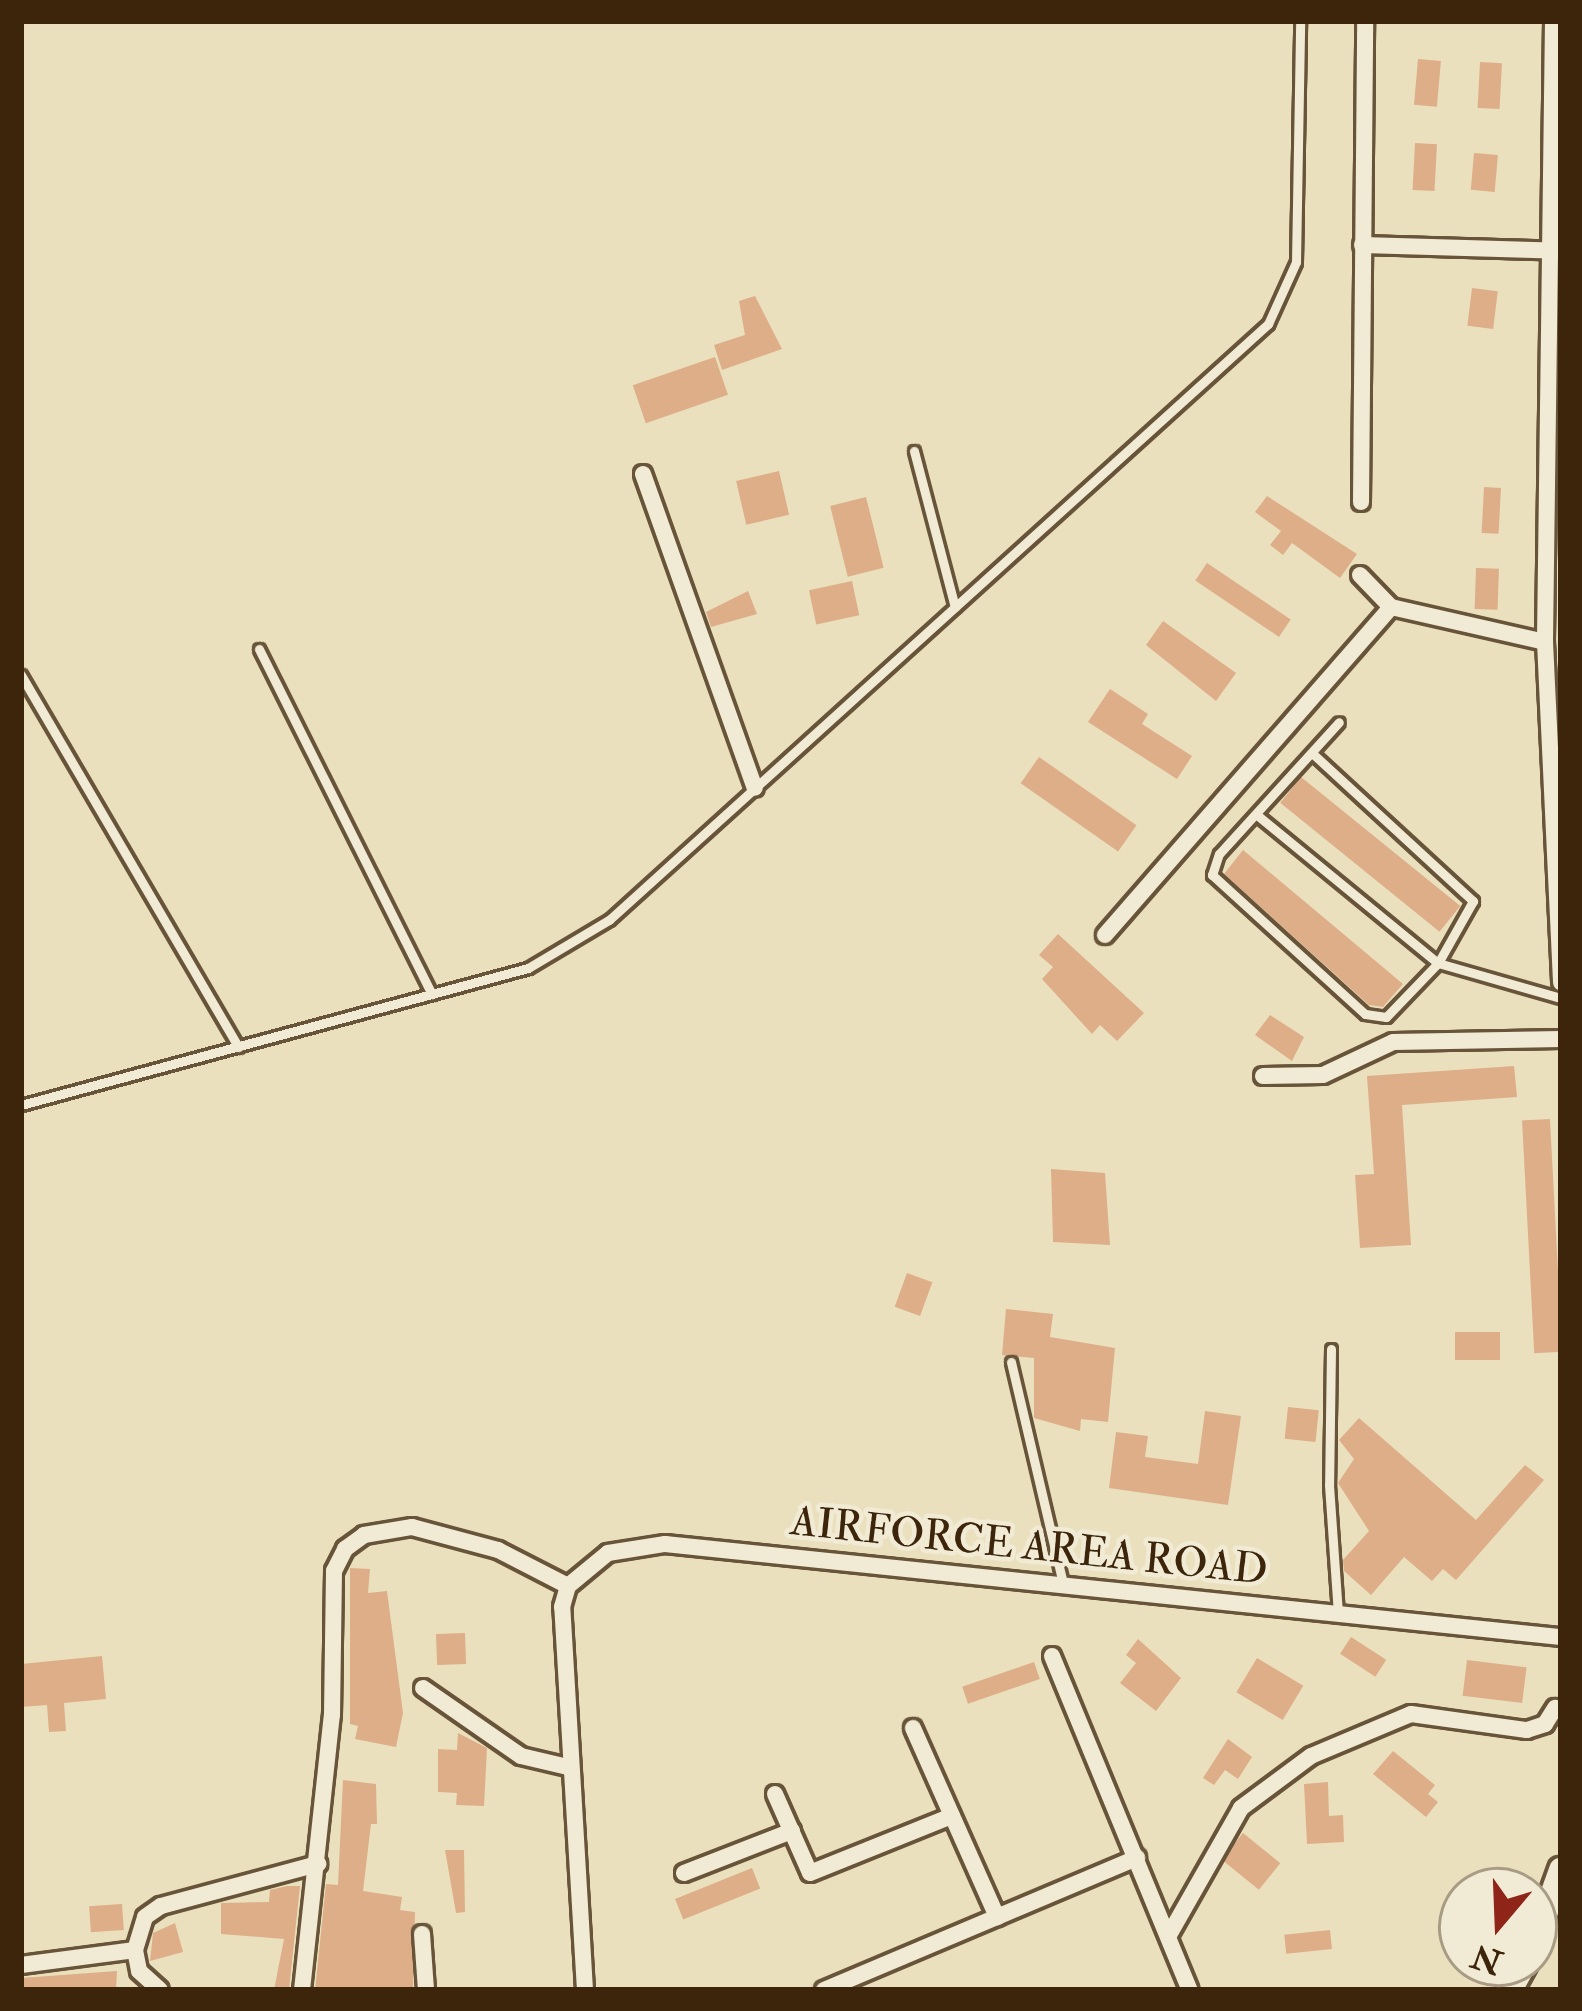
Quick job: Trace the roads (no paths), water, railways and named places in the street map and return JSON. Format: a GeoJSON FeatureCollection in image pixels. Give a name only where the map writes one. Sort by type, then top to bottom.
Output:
{"type":"FeatureCollection","features":[{"type":"Feature","properties":{"kind":"street"},"geometry":{"type":"LineString","coordinates":[[1361,502],[1365,21]]}},
{"type":"Feature","properties":{"kind":"street"},"geometry":{"type":"LineString","coordinates":[[1553,21],[1557,59],[1553,590],[1545,642],[1556,795],[1561,983]]}},
{"type":"Feature","properties":{"kind":"street"},"geometry":{"type":"LineString","coordinates":[[1362,245],[1556,251]]}},
{"type":"Feature","properties":{"kind":"street"},"geometry":{"type":"LineString","coordinates":[[643,474],[755,788]]}},
{"type":"Feature","properties":{"kind":"street"},"geometry":{"type":"LineString","coordinates":[[1360,575],[1391,608],[1545,642]]}},
{"type":"Feature","properties":{"kind":"street"},"geometry":{"type":"LineString","coordinates":[[1105,935],[1391,608]]}},
{"type":"Feature","properties":{"kind":"street"},"geometry":{"type":"LineString","coordinates":[[1264,1076],[1323,1075],[1393,1042],[1561,1039]]}},
{"type":"Feature","properties":{"kind":"street"},"geometry":{"type":"LineString","coordinates":[[302,1990],[332,1715],[334,1571],[345,1549],[364,1535],[412,1527],[498,1550],[568,1586],[561,1651],[585,1990]]}},
{"type":"Feature","properties":{"kind":"street","name":"AIRFORCE AREA ROAD"},"geometry":{"type":"LineString","coordinates":[[568,1586],[608,1553],[665,1544],[1561,1637]]}},
{"type":"Feature","properties":{"kind":"street"},"geometry":{"type":"LineString","coordinates":[[1052,1657],[1190,1990]]}},
{"type":"Feature","properties":{"kind":"street"},"geometry":{"type":"LineString","coordinates":[[423,1688],[521,1756],[568,1767]]}},
{"type":"Feature","properties":{"kind":"street"},"geometry":{"type":"LineString","coordinates":[[1169,1935],[1240,1808],[1311,1756],[1411,1714],[1527,1730],[1545,1724],[1555,1708]]}},
{"type":"Feature","properties":{"kind":"street"},"geometry":{"type":"LineString","coordinates":[[913,1728],[997,1917]]}},
{"type":"Feature","properties":{"kind":"street"},"geometry":{"type":"LineString","coordinates":[[775,1794],[810,1873],[952,1816]]}},
{"type":"Feature","properties":{"kind":"street"},"geometry":{"type":"LineString","coordinates":[[684,1873],[792,1831]]}},
{"type":"Feature","properties":{"kind":"street"},"geometry":{"type":"LineString","coordinates":[[824,1990],[1137,1858]]}},
{"type":"Feature","properties":{"kind":"street"},"geometry":{"type":"LineString","coordinates":[[160,1990],[139,1971],[135,1951],[145,1917],[160,1906],[318,1864]]}},
{"type":"Feature","properties":{"kind":"street"},"geometry":{"type":"LineString","coordinates":[[422,1934],[426,1990]]}},
{"type":"Feature","properties":{"kind":"street"},"geometry":{"type":"LineString","coordinates":[[21,1965],[135,1951]]}},
{"type":"Feature","properties":{"kind":"lane"},"geometry":{"type":"LineString","coordinates":[[21,1105],[528,968],[575,945],[1268,324],[1286,298],[1296,262],[1300,21]]}},
{"type":"Feature","properties":{"kind":"lane"},"geometry":{"type":"LineString","coordinates":[[914,451],[956,607]]}},
{"type":"Feature","properties":{"kind":"lane"},"geometry":{"type":"LineString","coordinates":[[260,649],[432,994]]}},
{"type":"Feature","properties":{"kind":"lane"},"geometry":{"type":"LineString","coordinates":[[21,675],[238,1047]]}},
{"type":"Feature","properties":{"kind":"lane"},"geometry":{"type":"LineString","coordinates":[[1312,753],[1473,901],[1438,963],[1395,1011],[1365,1014],[1212,875],[1219,854],[1339,722]]}},
{"type":"Feature","properties":{"kind":"lane"},"geometry":{"type":"LineString","coordinates":[[1257,815],[1438,963],[1561,998]]}},
{"type":"Feature","properties":{"kind":"lane"},"geometry":{"type":"LineString","coordinates":[[1331,1348],[1329,1485],[1339,1617]]}},
{"type":"Feature","properties":{"kind":"lane"},"geometry":{"type":"LineString","coordinates":[[1011,1362],[1063,1583]]}}]}
